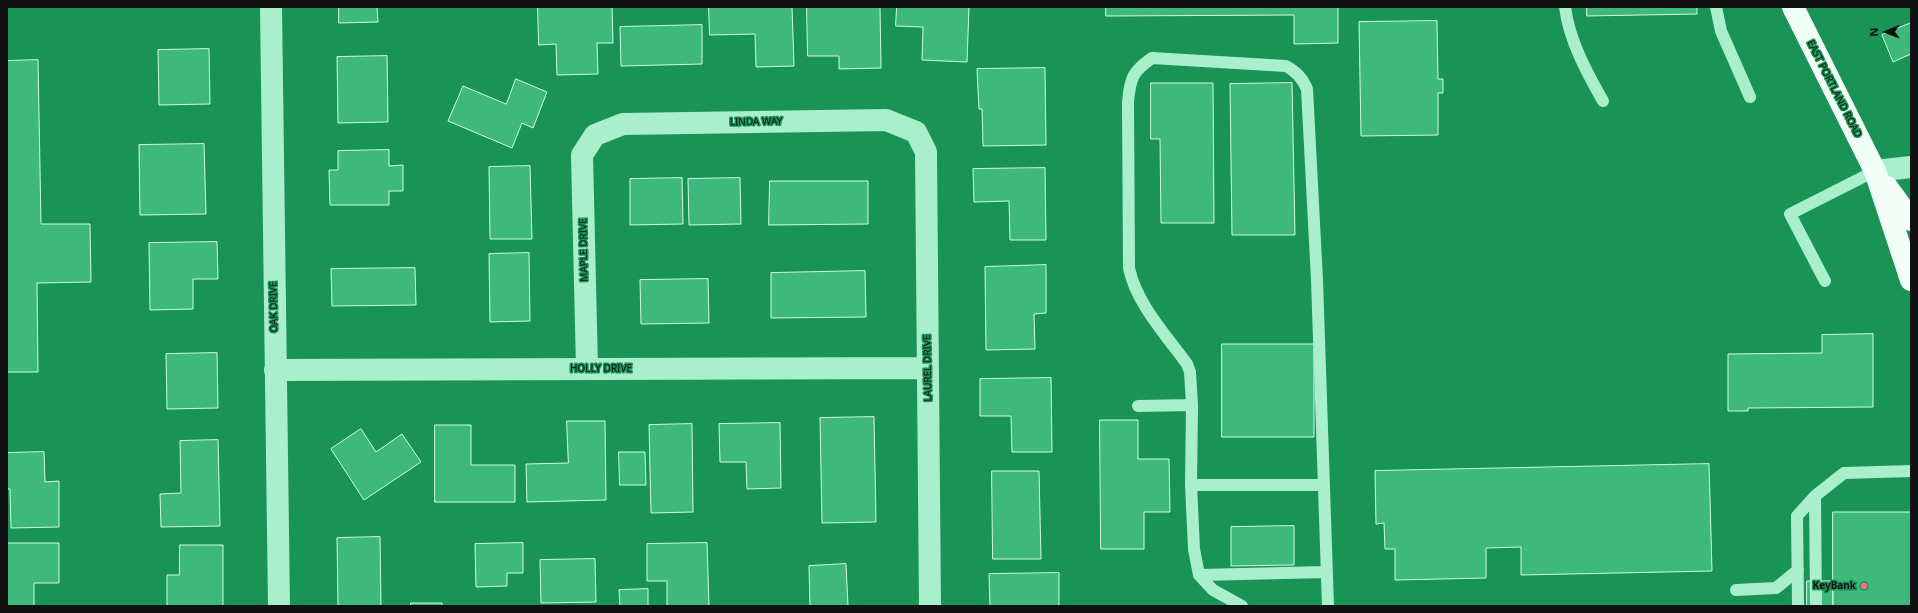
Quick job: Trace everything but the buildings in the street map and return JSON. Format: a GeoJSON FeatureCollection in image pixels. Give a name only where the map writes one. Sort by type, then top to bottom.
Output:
{"type":"FeatureCollection","features":[{"type":"Feature","properties":{"kind":"main road","name":"EAST PORTLAND ROAD"},"geometry":{"type":"LineString","coordinates":[[1799,9],[1876,172],[1911,280]]}},
{"type":"Feature","properties":{"kind":"main road","name":"EAST PORTLAND ROAD"},"geometry":{"type":"LineString","coordinates":[[1876,172],[1911,220]]}},
{"type":"Feature","properties":{"kind":"street","name":"OAK DRIVE"},"geometry":{"type":"LineString","coordinates":[[271,7],[279,606]]}},
{"type":"Feature","properties":{"kind":"street","name":"LINDA WAY"},"geometry":{"type":"LineString","coordinates":[[595,135],[623,124],[886,120],[916,132]]}},
{"type":"Feature","properties":{"kind":"street","name":"LAUREL DRIVE"},"geometry":{"type":"LineString","coordinates":[[916,132],[926,152],[930,606]]}},
{"type":"Feature","properties":{"kind":"street","name":"MAPLE DRIVE"},"geometry":{"type":"LineString","coordinates":[[588,369],[582,155],[595,135]]}},
{"type":"Feature","properties":{"kind":"street"},"geometry":{"type":"LineString","coordinates":[[1876,172],[1911,167]]}},
{"type":"Feature","properties":{"kind":"street","name":"HOLLY DRIVE"},"geometry":{"type":"LineString","coordinates":[[275,370],[928,368]]}},
{"type":"Feature","properties":{"kind":"lane"},"geometry":{"type":"LineString","coordinates":[[1565,7],[1566,16],[1576,46],[1588,74],[1604,101]]}},
{"type":"Feature","properties":{"kind":"lane"},"geometry":{"type":"LineString","coordinates":[[1716,7],[1721,31],[1750,98]]}},
{"type":"Feature","properties":{"kind":"lane"},"geometry":{"type":"LineString","coordinates":[[1242,606],[1213,590],[1199,575],[1194,549],[1191,486],[1192,405],[1190,372],[1187,364],[1138,295],[1132,281],[1129,268],[1128,102],[1130,82],[1139,67],[1152,58],[1286,66],[1295,71],[1307,89],[1318,280],[1323,485],[1328,606]]}},
{"type":"Feature","properties":{"kind":"lane"},"geometry":{"type":"LineString","coordinates":[[1825,281],[1790,214],[1876,172]]}},
{"type":"Feature","properties":{"kind":"lane"},"geometry":{"type":"LineString","coordinates":[[1138,406],[1192,405]]}},
{"type":"Feature","properties":{"kind":"lane"},"geometry":{"type":"LineString","coordinates":[[1798,606],[1798,516],[1815,496],[1844,473],[1911,471]]}},
{"type":"Feature","properties":{"kind":"lane"},"geometry":{"type":"LineString","coordinates":[[1191,486],[1323,485]]}},
{"type":"Feature","properties":{"kind":"lane"},"geometry":{"type":"LineString","coordinates":[[1815,496],[1816,606]]}},
{"type":"Feature","properties":{"kind":"lane"},"geometry":{"type":"LineString","coordinates":[[1736,590],[1776,588],[1798,570]]}},
{"type":"Feature","properties":{"kind":"lane"},"geometry":{"type":"LineString","coordinates":[[1199,575],[1326,572]]}},
{"type":"Feature","properties":{"kind":"place","name":"KeyBank"},"geometry":{"type":"Point","coordinates":[1864,586]}}]}
